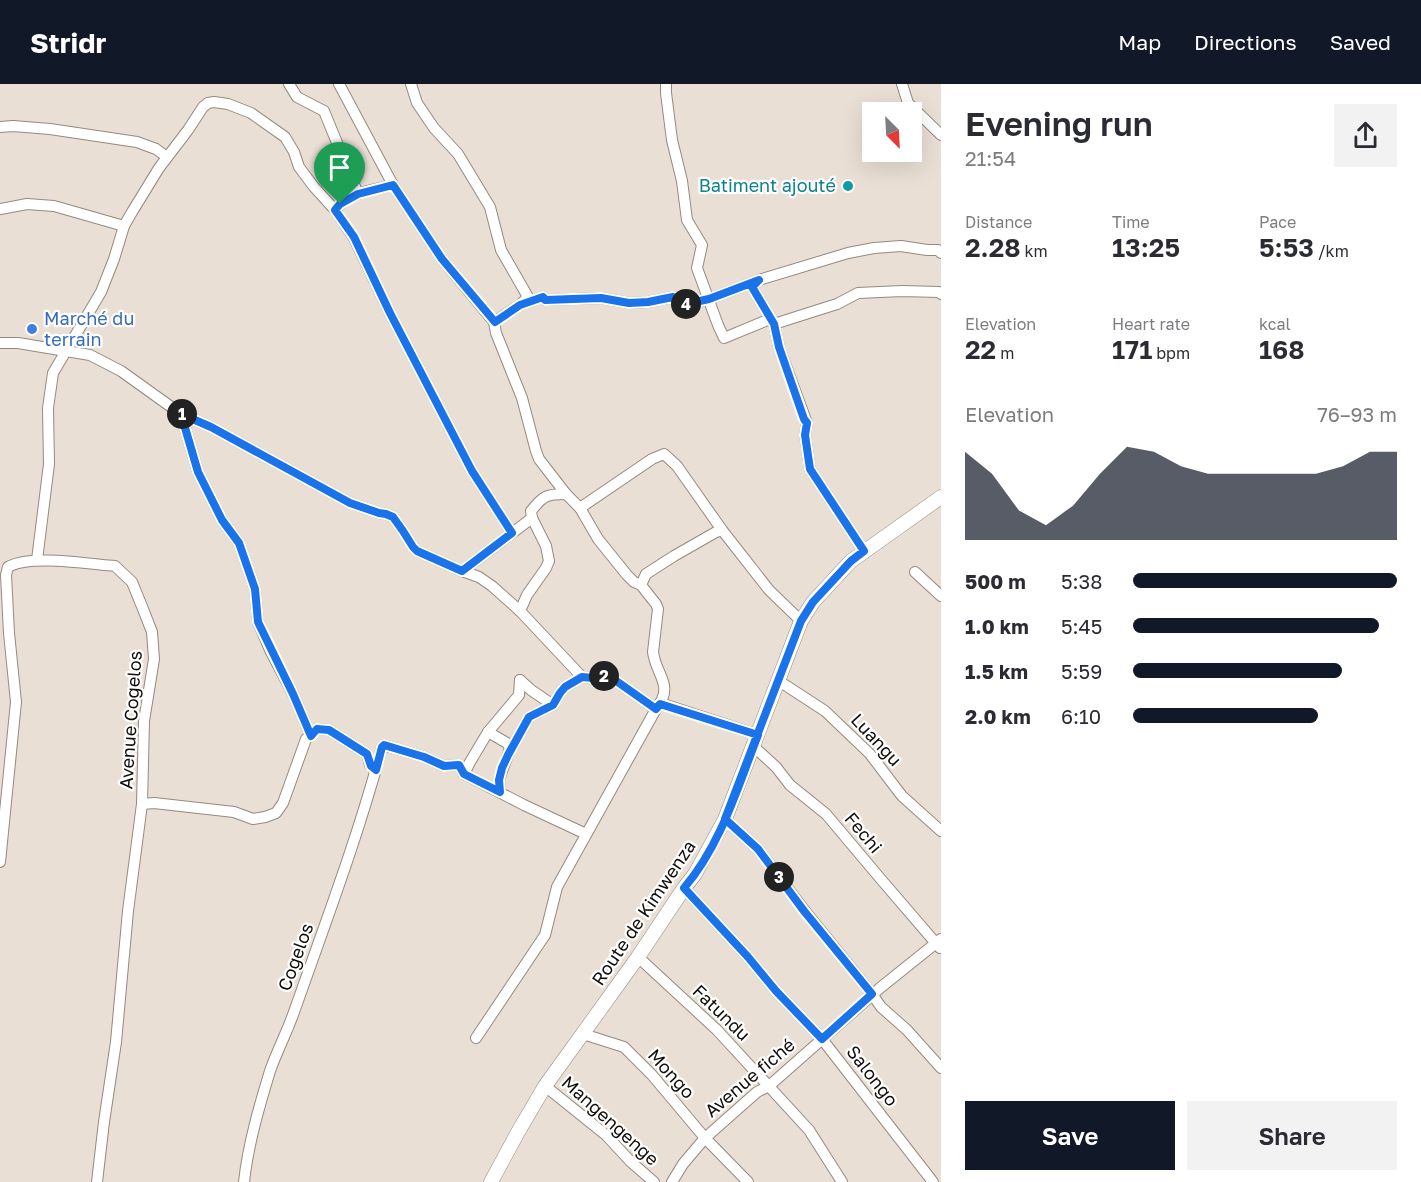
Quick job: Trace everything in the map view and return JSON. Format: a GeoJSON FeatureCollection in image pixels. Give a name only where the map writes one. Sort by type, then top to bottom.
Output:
{"type":"FeatureCollection","features":[{"type":"Feature","properties":{"kind":"street"},"geometry":{"type":"LineString","coordinates":[[289,84],[297,97],[324,111],[358,194]]}},
{"type":"Feature","properties":{"kind":"street"},"geometry":{"type":"LineString","coordinates":[[339,84],[393,185],[442,259],[495,322],[496,333],[522,398],[539,459],[580,508],[598,539],[627,575],[641,585],[658,609],[653,652],[665,685],[665,693],[557,887],[544,935],[476,1038]]}},
{"type":"Feature","properties":{"kind":"street"},"geometry":{"type":"LineString","coordinates":[[411,84],[417,103],[434,128],[458,154],[490,207],[501,250],[528,297],[495,322]]}},
{"type":"Feature","properties":{"kind":"street"},"geometry":{"type":"LineString","coordinates":[[666,84],[672,140],[682,183],[687,220],[702,245],[697,268],[724,338],[772,321],[837,304],[858,293],[940,292]]}},
{"type":"Feature","properties":{"kind":"street"},"geometry":{"type":"LineString","coordinates":[[902,84],[908,103],[941,135]]}},
{"type":"Feature","properties":{"kind":"street"},"geometry":{"type":"LineString","coordinates":[[38,560],[49,464],[48,408],[52,373],[101,292],[124,226],[159,168],[203,107],[214,102],[228,104],[251,113],[285,137],[294,152],[299,167],[354,237],[390,313],[472,471],[512,533]]}},
{"type":"Feature","properties":{"kind":"street"},"geometry":{"type":"LineString","coordinates":[[0,127],[50,129],[137,142],[156,149],[167,157]]}},
{"type":"Feature","properties":{"kind":"street"},"geometry":{"type":"LineString","coordinates":[[335,210],[340,204],[358,194],[393,185]]}},
{"type":"Feature","properties":{"kind":"street"},"geometry":{"type":"LineString","coordinates":[[0,209],[27,204],[54,206],[124,226]]}},
{"type":"Feature","properties":{"kind":"street"},"geometry":{"type":"LineString","coordinates":[[520,305],[543,297],[545,300],[601,298],[627,303],[673,297],[682,308],[686,304],[709,299],[759,280],[833,257],[874,248],[901,246],[938,250],[941,253]]}},
{"type":"Feature","properties":{"kind":"street"},"geometry":{"type":"LineString","coordinates":[[759,280],[752,287],[772,321],[779,347],[807,423],[805,435],[810,469],[864,551]]}},
{"type":"Feature","properties":{"kind":"street"},"geometry":{"type":"LineString","coordinates":[[0,344],[18,343],[90,355],[121,371],[181,414],[211,427],[350,503],[393,517],[417,551],[479,577],[506,598],[582,677]]}},
{"type":"Feature","properties":{"kind":"street"},"geometry":{"type":"LineString","coordinates":[[181,414],[198,472],[222,520],[239,543],[255,589],[258,622],[311,736]]}},
{"type":"Feature","properties":{"kind":"street"},"geometry":{"type":"LineString","coordinates":[[580,508],[652,459],[664,454],[677,466],[722,530],[769,590],[801,621]]}},
{"type":"Feature","properties":{"kind":"street"},"geometry":{"type":"LineString","coordinates":[[520,611],[527,595],[549,561],[546,546],[532,518],[531,511],[542,498],[566,494]]}},
{"type":"Feature","properties":{"kind":"street","name":"Route de Kimwenza"},"geometry":{"type":"LineString","coordinates":[[492,1182],[518,1131],[545,1086],[695,874],[725,819],[801,621],[813,602],[851,561],[941,497]]}},
{"type":"Feature","properties":{"kind":"street"},"geometry":{"type":"LineString","coordinates":[[462,571],[532,518]]}},
{"type":"Feature","properties":{"kind":"street"},"geometry":{"type":"LineString","coordinates":[[641,585],[646,574],[674,555],[722,530]]}},
{"type":"Feature","properties":{"kind":"street","name":"Avenue Cogelos"},"geometry":{"type":"LineString","coordinates":[[0,862],[16,702],[9,633],[6,575],[8,567],[15,563],[38,560],[115,566],[132,582],[152,632],[154,659],[144,721],[142,804],[116,1042],[97,1182]]}},
{"type":"Feature","properties":{"kind":"street"},"geometry":{"type":"LineString","coordinates":[[915,572],[941,596]]}},
{"type":"Feature","properties":{"kind":"street"},"geometry":{"type":"LineString","coordinates":[[508,755],[529,717],[553,705],[565,687],[582,677],[593,678],[602,675],[612,678],[658,706],[756,740]]}},
{"type":"Feature","properties":{"kind":"street"},"geometry":{"type":"LineString","coordinates":[[553,705],[520,680],[519,695],[488,732],[464,774],[586,834]]}},
{"type":"Feature","properties":{"kind":"street","name":"Luangu"},"geometry":{"type":"LineString","coordinates":[[779,681],[825,711],[870,754],[903,796],[941,831]]}},
{"type":"Feature","properties":{"kind":"street"},"geometry":{"type":"LineString","coordinates":[[142,804],[154,803],[234,812],[253,819],[276,813],[283,803],[304,743],[317,729],[329,730],[367,754],[371,766],[376,770]]}},
{"type":"Feature","properties":{"kind":"street"},"geometry":{"type":"LineString","coordinates":[[488,732],[510,748],[499,780],[500,792]]}},
{"type":"Feature","properties":{"kind":"street","name":"Fechi"},"geometry":{"type":"LineString","coordinates":[[756,740],[790,784],[826,814],[879,877],[940,943]]}},
{"type":"Feature","properties":{"kind":"street","name":"Cogelos"},"geometry":{"type":"LineString","coordinates":[[244,1182],[247,1158],[271,1070],[329,913],[382,747],[384,745],[424,757],[444,766],[459,765],[464,774]]}},
{"type":"Feature","properties":{"kind":"street"},"geometry":{"type":"LineString","coordinates":[[725,819],[758,849],[881,1007],[907,1030],[941,1068]]}},
{"type":"Feature","properties":{"kind":"street","name":"Salongo"},"geometry":{"type":"LineString","coordinates":[[684,888],[822,1039],[933,1182]]}},
{"type":"Feature","properties":{"kind":"street","name":"Avenue fiché"},"geometry":{"type":"LineString","coordinates":[[672,1182],[683,1164],[705,1138],[757,1092],[769,1086],[872,994],[940,943]]}},
{"type":"Feature","properties":{"kind":"street","name":"Fatundu"},"geometry":{"type":"LineString","coordinates":[[638,957],[717,1030],[809,1130],[842,1182]]}},
{"type":"Feature","properties":{"kind":"street","name":"Mongo"},"geometry":{"type":"LineString","coordinates":[[583,1034],[624,1047],[705,1138],[748,1182]]}},
{"type":"Feature","properties":{"kind":"street","name":"Mangengenge"},"geometry":{"type":"LineString","coordinates":[[545,1086],[606,1136],[654,1182]]}},
{"type":"Feature","properties":{"kind":"place","name":"Batiment ajouté"},"geometry":{"type":"Point","coordinates":[848,186]}},
{"type":"Feature","properties":{"kind":"place","name":"Marché du terrain"},"geometry":{"type":"Point","coordinates":[32,329]}},
{"type":"Feature","properties":{"kind":"route"},"geometry":{"type":"LineString","coordinates":[[340,204],[335,210],[354,237],[390,313],[472,471],[512,533],[462,571],[417,551],[393,517],[350,503],[211,427],[181,414],[198,472],[222,520],[239,543],[255,589],[258,622],[311,736],[317,729],[329,730],[367,754],[371,766],[376,770],[384,745],[424,757],[444,766],[459,765],[464,774],[500,792],[499,780],[502,768],[529,717],[553,705],[565,687],[582,677],[593,678],[602,675],[620,683],[656,709],[660,704],[758,735],[725,819],[695,874],[684,888],[822,1039],[872,994],[804,911],[758,849],[725,819],[753,746],[801,621],[813,602],[851,561],[864,551],[810,469],[805,435],[807,423],[779,347],[774,324],[752,287],[759,280],[709,299],[686,304],[682,308],[673,297],[627,303],[601,298],[545,300],[543,297],[520,305],[495,322],[442,259],[393,185],[358,194],[340,204]]}}]}
